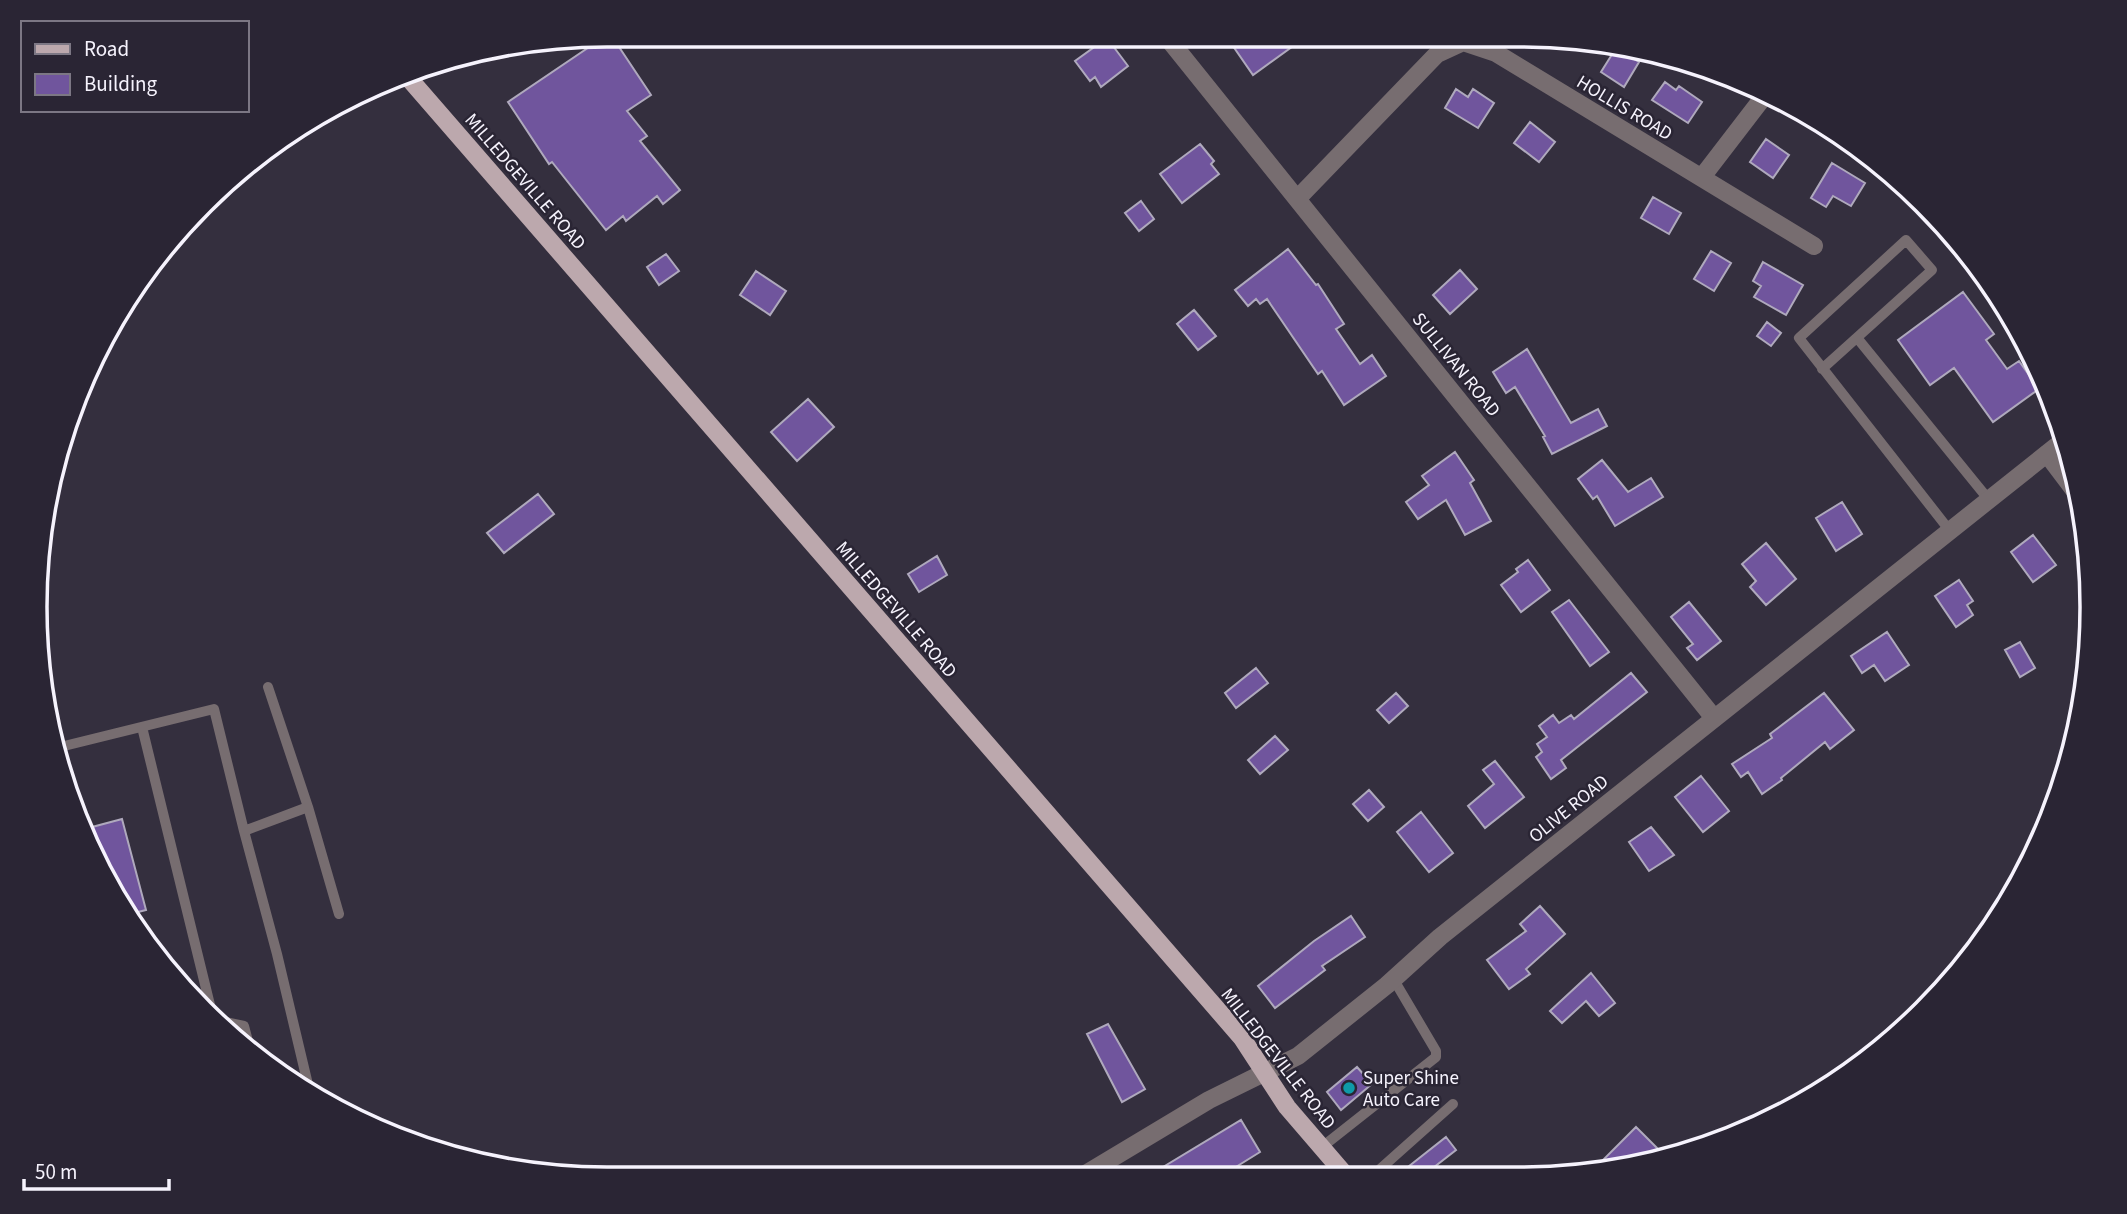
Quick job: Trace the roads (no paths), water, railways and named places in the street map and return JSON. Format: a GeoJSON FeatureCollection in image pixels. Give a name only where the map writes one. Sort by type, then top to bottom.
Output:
{"type":"FeatureCollection","features":[{"type":"Feature","properties":{"kind":"main road","name":"MILLEDGEVILLE ROAD"},"geometry":{"type":"LineString","coordinates":[[413,83],[1242,1038],[1287,1107],[1339,1167]]}},
{"type":"Feature","properties":{"kind":"street","name":"SULLIVAN ROAD"},"geometry":{"type":"LineString","coordinates":[[1175,47],[1714,718]]}},
{"type":"Feature","properties":{"kind":"street","name":"HOLLIS ROAD"},"geometry":{"type":"LineString","coordinates":[[1298,198],[1437,54],[1452,47]]}},
{"type":"Feature","properties":{"kind":"street","name":"HOLLIS ROAD"},"geometry":{"type":"LineString","coordinates":[[1478,47],[1496,53],[1814,246]]}},
{"type":"Feature","properties":{"kind":"street"},"geometry":{"type":"LineString","coordinates":[[1702,177],[1760,101]]}},
{"type":"Feature","properties":{"kind":"street","name":"OLIVE ROAD"},"geometry":{"type":"LineString","coordinates":[[1097,1167],[1209,1100],[1298,1056],[1394,980],[1440,937],[2056,446]]}},
{"type":"Feature","properties":{"kind":"street"},"geometry":{"type":"LineString","coordinates":[[2047,454],[2064,477]]}},
{"type":"Feature","properties":{"kind":"lane"},"geometry":{"type":"LineString","coordinates":[[1822,369],[1932,270],[1906,240],[1799,338],[1822,369],[1950,531]]}},
{"type":"Feature","properties":{"kind":"lane"},"geometry":{"type":"LineString","coordinates":[[1858,339],[1989,500]]}},
{"type":"Feature","properties":{"kind":"lane"},"geometry":{"type":"LineString","coordinates":[[268,687],[308,807],[339,914]]}},
{"type":"Feature","properties":{"kind":"lane"},"geometry":{"type":"LineString","coordinates":[[65,746],[214,709],[307,1079]]}},
{"type":"Feature","properties":{"kind":"lane"},"geometry":{"type":"LineString","coordinates":[[142,727],[209,1001]]}},
{"type":"Feature","properties":{"kind":"lane"},"geometry":{"type":"LineString","coordinates":[[244,831],[308,807]]}},
{"type":"Feature","properties":{"kind":"lane"},"geometry":{"type":"LineString","coordinates":[[1322,1147],[1436,1057],[1436,1051],[1394,980]]}},
{"type":"Feature","properties":{"kind":"lane"},"geometry":{"type":"LineString","coordinates":[[233,1024],[244,1026],[246,1035]]}},
{"type":"Feature","properties":{"kind":"lane"},"geometry":{"type":"LineString","coordinates":[[1382,1167],[1453,1104]]}},
{"type":"Feature","properties":{"kind":"place","name":"Super Shine Auto Care"},"geometry":{"type":"Point","coordinates":[1349,1088]}}]}
